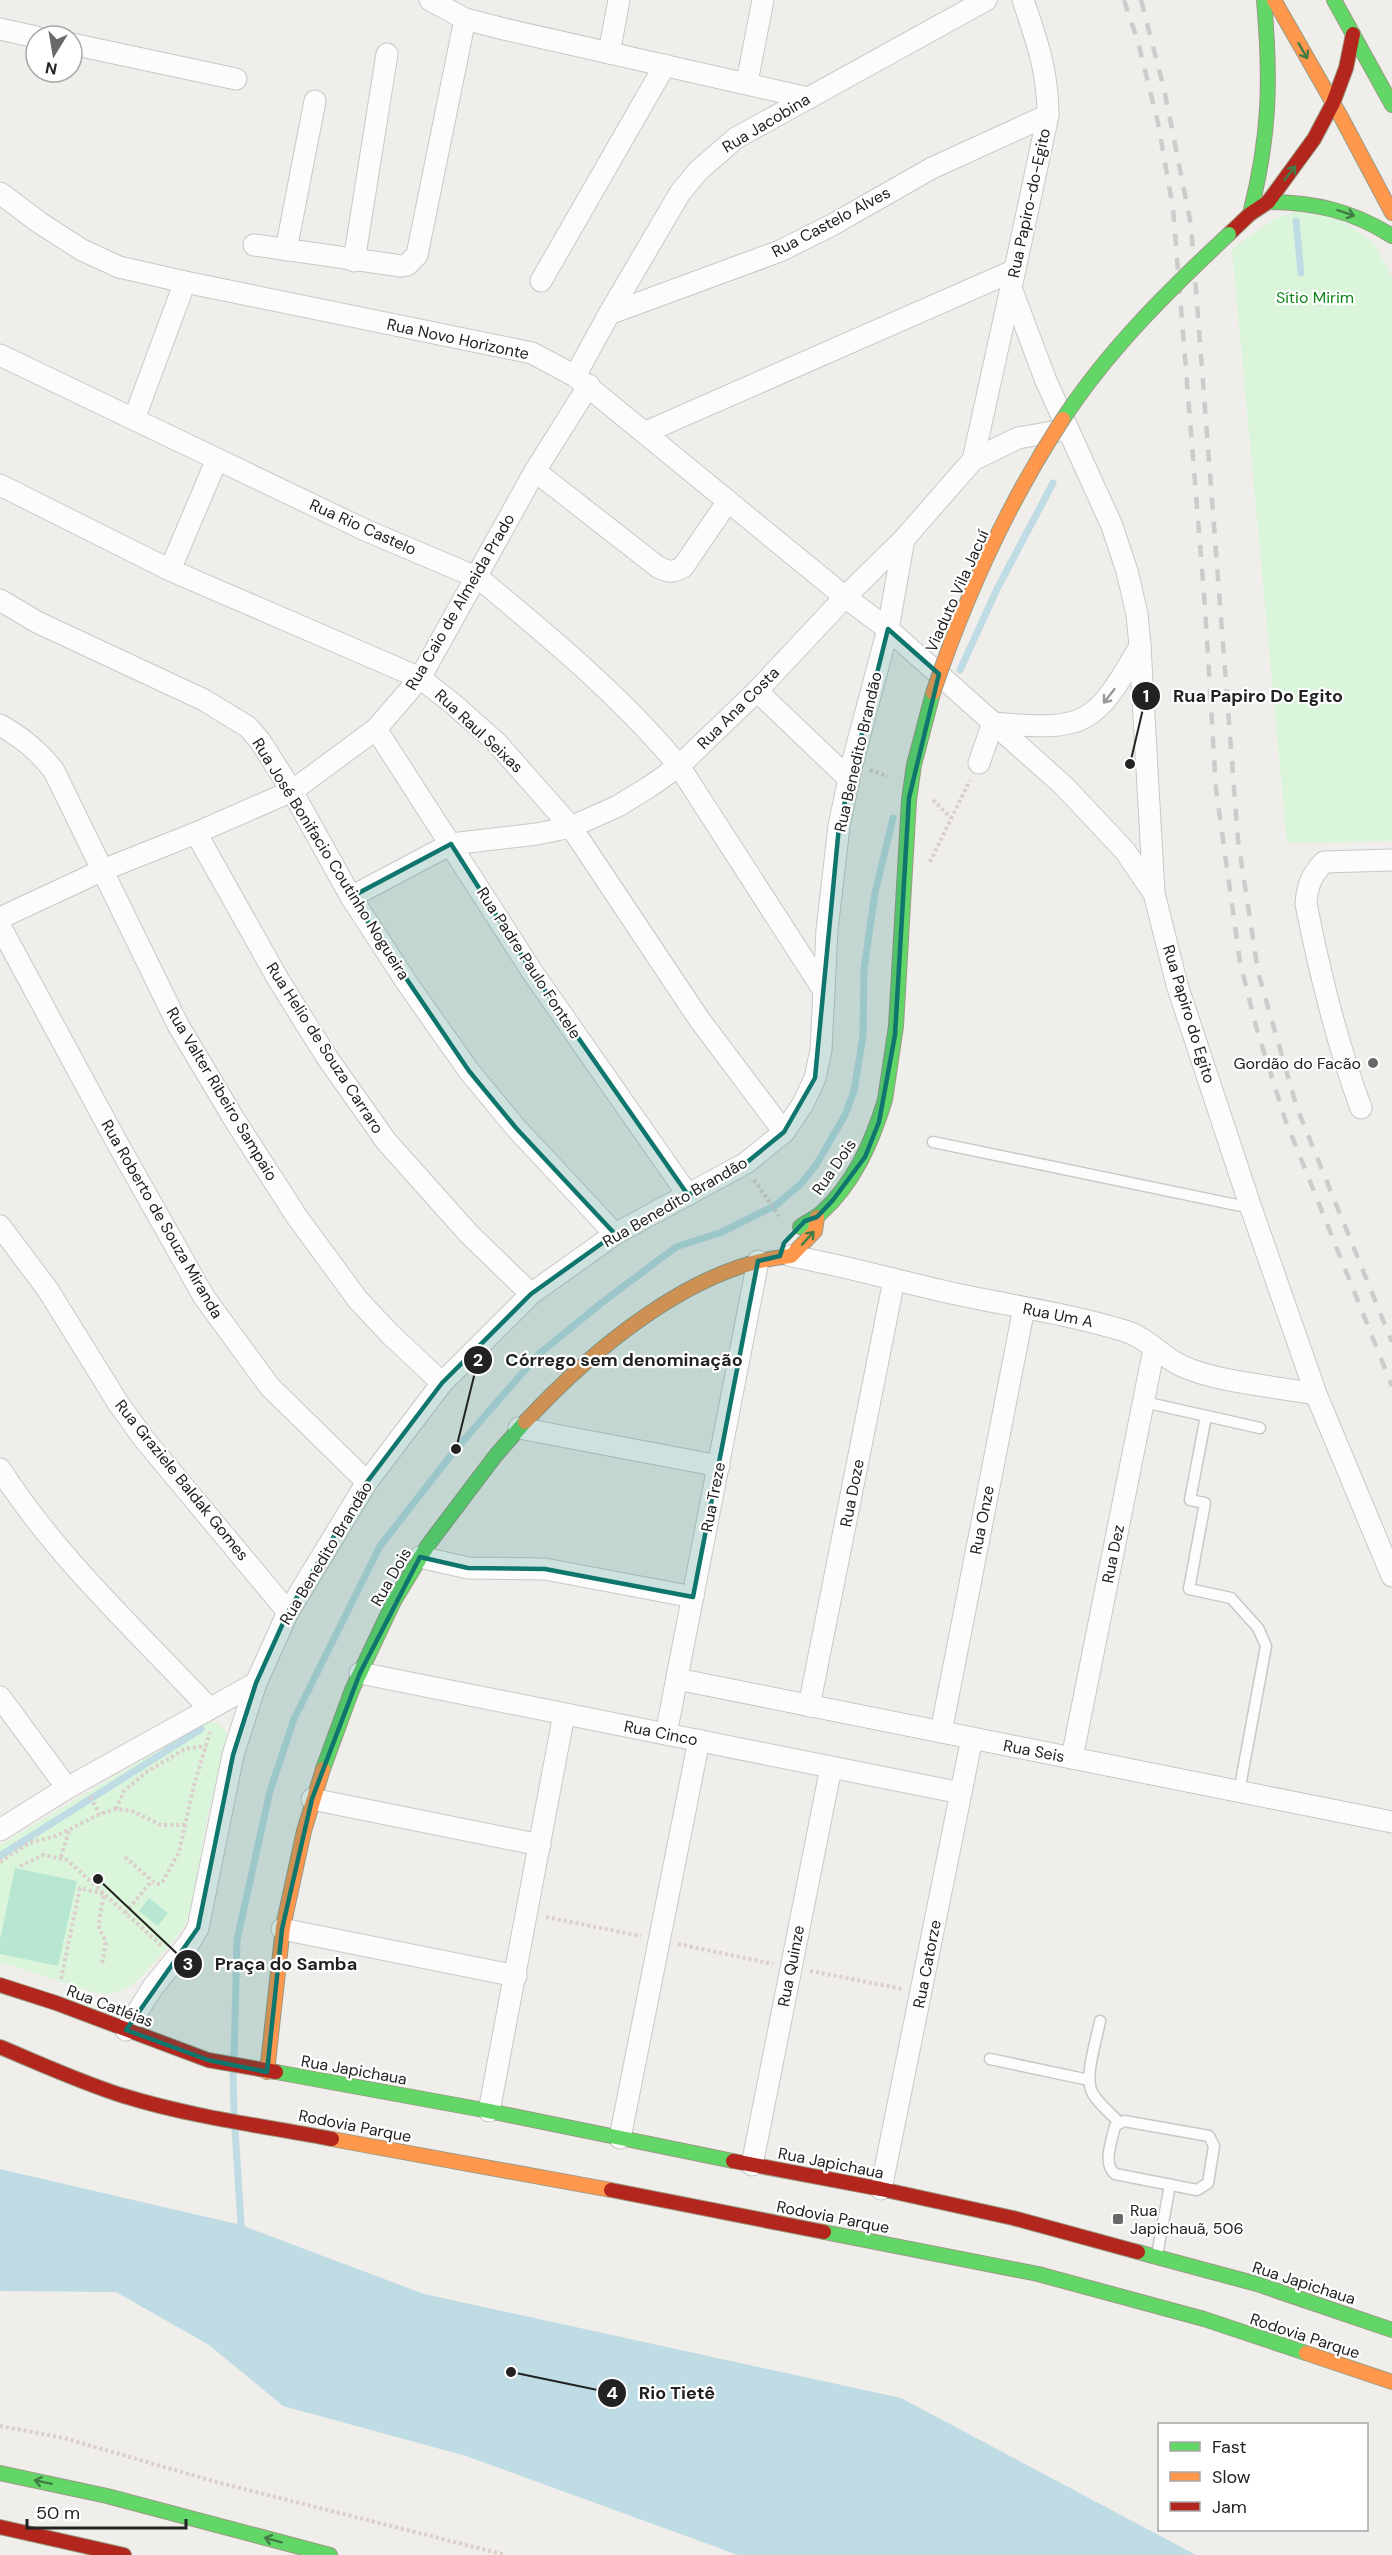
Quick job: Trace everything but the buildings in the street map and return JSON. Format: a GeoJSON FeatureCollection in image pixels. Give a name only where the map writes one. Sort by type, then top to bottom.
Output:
{"type":"FeatureCollection","features":[{"type":"Feature","properties":{"kind":"main road"},"geometry":{"type":"LineString","coordinates":[[1250,214],[1265,144],[1269,105],[1269,52],[1264,0]]}},
{"type":"Feature","properties":{"kind":"main road"},"geometry":{"type":"LineString","coordinates":[[1274,0],[1392,213]]}},
{"type":"Feature","properties":{"kind":"main road"},"geometry":{"type":"LineString","coordinates":[[1334,0],[1392,105]]}},
{"type":"Feature","properties":{"kind":"main road"},"geometry":{"type":"LineString","coordinates":[[1268,202],[1314,139],[1333,103],[1346,68],[1353,34]]}},
{"type":"Feature","properties":{"kind":"main road"},"geometry":{"type":"LineString","coordinates":[[1268,202],[1308,204],[1343,211],[1369,221],[1392,236]]}},
{"type":"Feature","properties":{"kind":"main road","name":"Viaduto Vila Jacuí"},"geometry":{"type":"LineString","coordinates":[[885,1100],[895,1035],[909,798],[921,734],[958,620],[1048,440],[1079,395],[1152,309],[1250,214],[1268,202]]}},
{"type":"Feature","properties":{"kind":"main road","name":"Rua Dois"},"geometry":{"type":"LineString","coordinates":[[261,2071],[282,1929],[312,1799],[360,1673],[383,1624],[420,1557],[519,1428],[588,1361],[634,1325],[708,1283],[758,1261],[785,1256],[784,1244],[805,1221],[817,1217],[847,1183],[864,1157],[875,1134],[885,1100]]}},
{"type":"Feature","properties":{"kind":"main road","name":"Rua Catléias"},"geometry":{"type":"LineString","coordinates":[[0,1985],[208,2061],[261,2071]]}},
{"type":"Feature","properties":{"kind":"main road","name":"Rodovia Parque"},"geometry":{"type":"LineString","coordinates":[[0,2047],[90,2085],[127,2097],[213,2116],[646,2197],[1038,2274],[1204,2319],[1392,2382]]}},
{"type":"Feature","properties":{"kind":"main road","name":"Rua Japichaua"},"geometry":{"type":"LineString","coordinates":[[261,2071],[489,2111],[881,2189],[1013,2218],[1257,2284],[1392,2330]]}},
{"type":"Feature","properties":{"kind":"main road"},"geometry":{"type":"LineString","coordinates":[[0,2473],[107,2496],[330,2555]]}},
{"type":"Feature","properties":{"kind":"main road"},"geometry":{"type":"LineString","coordinates":[[0,2527],[124,2555]]}},
{"type":"Feature","properties":{"kind":"street"},"geometry":{"type":"LineString","coordinates":[[430,0],[465,19],[747,82],[808,98]]}},
{"type":"Feature","properties":{"kind":"street"},"geometry":{"type":"LineString","coordinates":[[609,53],[619,0]]}},
{"type":"Feature","properties":{"kind":"street"},"geometry":{"type":"LineString","coordinates":[[747,82],[763,0]]}},
{"type":"Feature","properties":{"kind":"street","name":"Rua Jacobina"},"geometry":{"type":"LineString","coordinates":[[582,381],[609,314],[680,193],[698,171],[736,138],[986,0]]}},
{"type":"Feature","properties":{"kind":"street","name":"Rua Papiro-do-Egito"},"geometry":{"type":"LineString","coordinates":[[1023,0],[1045,65],[1048,115],[1013,279],[1042,371],[1069,431]]}},
{"type":"Feature","properties":{"kind":"street"},"geometry":{"type":"LineString","coordinates":[[254,245],[400,266],[407,265],[417,255],[465,19]]}},
{"type":"Feature","properties":{"kind":"street"},"geometry":{"type":"LineString","coordinates":[[0,29],[24,34]]}},
{"type":"Feature","properties":{"kind":"street"},"geometry":{"type":"LineString","coordinates":[[84,47],[236,79]]}},
{"type":"Feature","properties":{"kind":"street"},"geometry":{"type":"LineString","coordinates":[[354,261],[387,54]]}},
{"type":"Feature","properties":{"kind":"street"},"geometry":{"type":"LineString","coordinates":[[541,281],[665,65]]}},
{"type":"Feature","properties":{"kind":"street"},"geometry":{"type":"LineString","coordinates":[[286,250],[315,101]]}},
{"type":"Feature","properties":{"kind":"street","name":"Rua Castelo Alves"},"geometry":{"type":"LineString","coordinates":[[609,314],[780,251],[832,225],[932,168],[1048,115]]}},
{"type":"Feature","properties":{"kind":"street","name":"Rua Novo Horizonte"},"geometry":{"type":"LineString","coordinates":[[0,193],[40,223],[82,250],[119,267],[532,353],[582,381],[844,597],[888,629],[1098,820],[1125,851],[1154,893]]}},
{"type":"Feature","properties":{"kind":"street"},"geometry":{"type":"LineString","coordinates":[[646,432],[1013,279]]}},
{"type":"Feature","properties":{"kind":"street"},"geometry":{"type":"LineString","coordinates":[[973,460],[1013,279]]}},
{"type":"Feature","properties":{"kind":"street"},"geometry":{"type":"LineString","coordinates":[[134,419],[185,282]]}},
{"type":"Feature","properties":{"kind":"street","name":"Rua Rio Castelo"},"geometry":{"type":"LineString","coordinates":[[0,355],[365,530],[476,578],[590,673],[679,766],[824,991]]}},
{"type":"Feature","properties":{"kind":"street","name":"Rua Caio de Almeida Prado"},"geometry":{"type":"LineString","coordinates":[[0,918],[103,870],[292,791],[376,729],[420,678],[535,471],[582,381]]}},
{"type":"Feature","properties":{"kind":"street","name":"Rua Ana Costa"},"geometry":{"type":"LineString","coordinates":[[351,897],[452,844],[537,834],[571,827],[618,806],[679,766],[757,691],[844,597],[904,538],[973,460],[1018,438],[1069,431]]}},
{"type":"Feature","properties":{"kind":"street","name":"Rua Papiro do Egito"},"geometry":{"type":"LineString","coordinates":[[1069,431],[1112,526],[1127,571],[1137,614],[1154,893],[1178,985],[1251,1208],[1316,1394],[1392,1576]]}},
{"type":"Feature","properties":{"kind":"street"},"geometry":{"type":"LineString","coordinates":[[170,570],[217,459]]}},
{"type":"Feature","properties":{"kind":"street"},"geometry":{"type":"LineString","coordinates":[[535,471],[658,567],[668,572],[676,572],[683,567],[728,501]]}},
{"type":"Feature","properties":{"kind":"street","name":"Rua Raul Seixas"},"geometry":{"type":"LineString","coordinates":[[0,485],[170,570],[420,678],[452,703],[496,742],[571,827],[699,1019],[784,1132]]}},
{"type":"Feature","properties":{"kind":"street","name":"Rua Benedito Brandão"},"geometry":{"type":"LineString","coordinates":[[126,2030],[153,1987],[194,1935],[201,1918],[233,1755],[256,1683],[288,1612],[367,1482],[442,1383],[531,1294],[615,1234],[746,1163],[784,1132],[803,1104],[815,1078],[820,1050],[832,873],[848,778],[888,629],[904,538]]}},
{"type":"Feature","properties":{"kind":"street","name":"Rua José Bonifacio Coutinho Nogueira"},"geometry":{"type":"LineString","coordinates":[[0,600],[37,622],[204,700],[248,727],[261,741],[292,791],[351,897],[407,983],[469,1071],[516,1128],[615,1234]]}},
{"type":"Feature","properties":{"kind":"street"},"geometry":{"type":"LineString","coordinates":[[979,763],[993,723],[1054,727],[1083,720],[1106,701],[1140,646]]}},
{"type":"Feature","properties":{"kind":"street"},"geometry":{"type":"LineString","coordinates":[[757,691],[848,778]]}},
{"type":"Feature","properties":{"kind":"street","name":"Rua Valter Ribeiro Sampaio"},"geometry":{"type":"LineString","coordinates":[[0,725],[24,739],[40,752],[54,771],[178,1025],[234,1119],[297,1217],[358,1300],[390,1335],[442,1383]]}},
{"type":"Feature","properties":{"kind":"street","name":"Rua Padre Paulo Fontele"},"geometry":{"type":"LineString","coordinates":[[376,729],[533,973],[688,1195]]}},
{"type":"Feature","properties":{"kind":"street","name":"Rua Helio de Souza Carraro"},"geometry":{"type":"LineString","coordinates":[[196,833],[278,979],[326,1056],[386,1141],[469,1234],[531,1294]]}},
{"type":"Feature","properties":{"kind":"street"},"geometry":{"type":"LineString","coordinates":[[1361,1108],[1341,1056],[1327,1002],[1309,915],[1307,890],[1315,871],[1324,862],[1392,860]]}},
{"type":"Feature","properties":{"kind":"street","name":"Rua Roberto de Souza Miranda"},"geometry":{"type":"LineString","coordinates":[[0,926],[115,1139],[204,1297],[270,1387],[367,1482]]}},
{"type":"Feature","properties":{"kind":"street","name":"Rua Graziele Baldak Gomes"},"geometry":{"type":"LineString","coordinates":[[0,1226],[48,1290],[118,1403],[144,1439],[288,1612]]}},
{"type":"Feature","properties":{"kind":"street","name":"Rua Um A"},"geometry":{"type":"LineString","coordinates":[[785,1256],[823,1261],[894,1280],[1099,1323],[1140,1337],[1181,1366],[1202,1374],[1316,1394]]}},
{"type":"Feature","properties":{"kind":"street","name":"Rua Treze"},"geometry":{"type":"LineString","coordinates":[[666,1734],[758,1261]]}},
{"type":"Feature","properties":{"kind":"street","name":"Rua Doze"},"geometry":{"type":"LineString","coordinates":[[809,1706],[894,1280]]}},
{"type":"Feature","properties":{"kind":"street","name":"Rua Onze"},"geometry":{"type":"LineString","coordinates":[[940,1732],[1024,1308]]}},
{"type":"Feature","properties":{"kind":"street","name":"Rua Dez"},"geometry":{"type":"LineString","coordinates":[[1072,1758],[1154,1349]]}},
{"type":"Feature","properties":{"kind":"street"},"geometry":{"type":"LineString","coordinates":[[519,1428],[719,1466]]}},
{"type":"Feature","properties":{"kind":"street"},"geometry":{"type":"LineString","coordinates":[[0,1469],[29,1510],[76,1566],[209,1708]]}},
{"type":"Feature","properties":{"kind":"street"},"geometry":{"type":"LineString","coordinates":[[420,1557],[468,1568],[546,1569],[693,1597]]}},
{"type":"Feature","properties":{"kind":"street","name":"Rua Cinco"},"geometry":{"type":"LineString","coordinates":[[360,1673],[961,1793]]}},
{"type":"Feature","properties":{"kind":"street","name":"Rua Seis"},"geometry":{"type":"LineString","coordinates":[[677,1679],[1392,1822]]}},
{"type":"Feature","properties":{"kind":"street"},"geometry":{"type":"LineString","coordinates":[[0,1830],[67,1788],[256,1683]]}},
{"type":"Feature","properties":{"kind":"street"},"geometry":{"type":"LineString","coordinates":[[0,1697],[67,1788]]}},
{"type":"Feature","properties":{"kind":"street"},"geometry":{"type":"LineString","coordinates":[[489,2111],[564,1714]]}},
{"type":"Feature","properties":{"kind":"street","name":"Rua Catorze"},"geometry":{"type":"LineString","coordinates":[[881,2189],[972,1738]]}},
{"type":"Feature","properties":{"kind":"street"},"geometry":{"type":"LineString","coordinates":[[620,2138],[699,1740]]}},
{"type":"Feature","properties":{"kind":"street","name":"Rua Quinze"},"geometry":{"type":"LineString","coordinates":[[752,2165],[831,1767]]}},
{"type":"Feature","properties":{"kind":"street"},"geometry":{"type":"LineString","coordinates":[[312,1799],[540,1845]]}},
{"type":"Feature","properties":{"kind":"street"},"geometry":{"type":"LineString","coordinates":[[282,1929],[516,1976]]}},
{"type":"Feature","properties":{"kind":"lane"},"geometry":{"type":"LineString","coordinates":[[933,1142],[1251,1208]]}},
{"type":"Feature","properties":{"kind":"lane"},"geometry":{"type":"LineString","coordinates":[[1144,1402],[1260,1428]]}},
{"type":"Feature","properties":{"kind":"lane"},"geometry":{"type":"LineString","coordinates":[[1206,1416],[1190,1500],[1205,1503],[1189,1589],[1231,1598],[1258,1628],[1266,1646],[1239,1792]]}},
{"type":"Feature","properties":{"kind":"lane"},"geometry":{"type":"LineString","coordinates":[[1101,2021],[1089,2080],[1094,2095],[1119,2122]]}},
{"type":"Feature","properties":{"kind":"lane"},"geometry":{"type":"LineString","coordinates":[[990,2059],[1089,2080]]}},
{"type":"Feature","properties":{"kind":"lane"},"geometry":{"type":"LineString","coordinates":[[1119,2122],[1209,2136],[1213,2140],[1208,2183],[1197,2190],[1170,2185],[1114,2174],[1109,2169],[1109,2153],[1115,2126],[1119,2122]]}},
{"type":"Feature","properties":{"kind":"lane"},"geometry":{"type":"LineString","coordinates":[[1157,2256],[1170,2185]]}},
{"type":"Feature","properties":{"kind":"path"},"geometry":{"type":"LineString","coordinates":[[763,1193],[780,1219]]}},
{"type":"Feature","properties":{"kind":"path"},"geometry":{"type":"LineString","coordinates":[[125,1857],[152,1881],[160,1884],[164,1881],[179,1852],[212,1721],[209,1708]]}},
{"type":"Feature","properties":{"kind":"path"},"geometry":{"type":"LineString","coordinates":[[116,1809],[124,1791],[148,1771],[185,1749],[206,1746]]}},
{"type":"Feature","properties":{"kind":"path"},"geometry":{"type":"LineString","coordinates":[[94,1803],[100,1814]]}},
{"type":"Feature","properties":{"kind":"path"},"geometry":{"type":"LineString","coordinates":[[0,1862],[29,1843],[56,1836],[100,1814],[116,1809],[132,1811],[161,1825],[185,1825]]}},
{"type":"Feature","properties":{"kind":"path"},"geometry":{"type":"LineString","coordinates":[[61,1857],[69,1830]]}},
{"type":"Feature","properties":{"kind":"path"},"geometry":{"type":"LineString","coordinates":[[20,1866],[43,1855],[61,1857],[176,1958]]}},
{"type":"Feature","properties":{"kind":"path"},"geometry":{"type":"LineString","coordinates":[[125,1913],[152,1881]]}},
{"type":"Feature","properties":{"kind":"path"},"geometry":{"type":"LineString","coordinates":[[56,2004],[80,1888],[104,1894]]}},
{"type":"Feature","properties":{"kind":"path"},"geometry":{"type":"LineString","coordinates":[[102,1964],[106,1942],[99,1923],[104,1894]]}},
{"type":"Feature","properties":{"kind":"path"},"geometry":{"type":"LineString","coordinates":[[527,1913],[791,1968],[921,1992]]}},
{"type":"Feature","properties":{"kind":"path"},"geometry":{"type":"LineString","coordinates":[[0,2426],[64,2438],[196,2477],[506,2555]]}},
{"type":"Feature","properties":{"kind":"highlighted area"},"geometry":{"type":"Polygon","coordinates":[[[888,629],[939,674],[909,798],[895,1035],[879,1122],[865,1157],[833,1200],[817,1217],[805,1221],[784,1243],[780,1256],[758,1261],[693,1597],[545,1569],[468,1568],[420,1557],[360,1673],[312,1799],[282,1929],[267,2072],[208,2060],[126,2030],[198,1928],[233,1755],[256,1683],[288,1612],[367,1482],[442,1383],[531,1294],[615,1234],[516,1128],[469,1071],[351,897],[451,844],[533,973],[688,1195],[746,1163],[784,1132],[815,1078],[839,826],[888,629]]]}},
{"type":"Feature","properties":{"kind":"green space","name":"Sítio Mirim"},"geometry":{"type":"Polygon","coordinates":[[[1317,205],[1373,242],[1392,277],[1392,841],[1287,843],[1232,249],[1274,219],[1317,205]]]}},
{"type":"Feature","properties":{"kind":"green space"},"geometry":{"type":"Polygon","coordinates":[[[207,1721],[212,1721],[223,1728],[228,1744],[208,1814],[191,1907],[177,1937],[133,1985],[105,1994],[0,1962],[0,1845],[207,1721]]]}},
{"type":"Feature","properties":{"kind":"green space"},"geometry":{"type":"Polygon","coordinates":[[[15,1868],[77,1881],[58,1966],[0,1954],[0,1940],[15,1868]]]}},
{"type":"Feature","properties":{"kind":"green space"},"geometry":{"type":"Polygon","coordinates":[[[149,1898],[168,1913],[158,1926],[139,1911],[149,1898]]]}},
{"type":"Feature","properties":{"kind":"water"},"geometry":{"type":"Polygon","coordinates":[[[0,2169],[241,2225],[424,2294],[901,2398],[1196,2555],[738,2555],[466,2456],[283,2406],[209,2345],[116,2292],[0,2291],[0,2169]]]}},
{"type":"Feature","properties":{"kind":"waterway"},"geometry":{"type":"LineString","coordinates":[[1296,221],[1301,273]]}},
{"type":"Feature","properties":{"kind":"waterway"},"geometry":{"type":"LineString","coordinates":[[960,670],[997,589],[1053,483]]}},
{"type":"Feature","properties":{"kind":"waterway"},"geometry":{"type":"LineString","coordinates":[[234,2058],[237,1940],[270,1791],[294,1719],[380,1546],[456,1449],[539,1354],[600,1304],[676,1247],[722,1232],[776,1205],[801,1184],[816,1165],[845,1115],[854,1091],[863,1036],[864,969],[875,893],[893,818]]}},
{"type":"Feature","properties":{"kind":"waterway"},"geometry":{"type":"LineString","coordinates":[[0,1856],[201,1729]]}},
{"type":"Feature","properties":{"kind":"waterway"},"geometry":{"type":"LineString","coordinates":[[233,2072],[234,2112]]}},
{"type":"Feature","properties":{"kind":"waterway"},"geometry":{"type":"LineString","coordinates":[[235,2129],[241,2225]]}},
{"type":"Feature","properties":{"kind":"railway"},"geometry":{"type":"LineString","coordinates":[[1124,0],[1138,42],[1158,123],[1173,208],[1205,607],[1216,789],[1240,962],[1257,1030],[1285,1119],[1392,1386]]}},
{"type":"Feature","properties":{"kind":"railway"},"geometry":{"type":"LineString","coordinates":[[1141,0],[1164,89],[1191,225],[1238,840],[1258,972],[1297,1108],[1392,1342]]}},
{"type":"Feature","properties":{"kind":"traffic: fast"},"geometry":{"type":"LineString","coordinates":[[1250,214],[1262,159],[1267,108],[1268,56],[1264,0]]}},
{"type":"Feature","properties":{"kind":"traffic: fast"},"geometry":{"type":"LineString","coordinates":[[1334,0],[1392,105]]}},
{"type":"Feature","properties":{"kind":"traffic: fast"},"geometry":{"type":"LineString","coordinates":[[1268,202],[1317,206],[1348,214],[1392,236]]}},
{"type":"Feature","properties":{"kind":"traffic: fast"},"geometry":{"type":"LineString","coordinates":[[1063,419],[1100,369],[1140,322],[1229,234]]}},
{"type":"Feature","properties":{"kind":"traffic: fast"},"geometry":{"type":"LineString","coordinates":[[885,1100],[896,1026],[909,800],[914,765],[933,693]]}},
{"type":"Feature","properties":{"kind":"traffic: fast"},"geometry":{"type":"LineString","coordinates":[[800,1227],[820,1214],[852,1176],[868,1147],[885,1100]]}},
{"type":"Feature","properties":{"kind":"traffic: fast"},"geometry":{"type":"LineString","coordinates":[[323,1769],[352,1690],[394,1601],[428,1545],[496,1455],[525,1422]]}},
{"type":"Feature","properties":{"kind":"traffic: fast"},"geometry":{"type":"LineString","coordinates":[[276,2072],[489,2111],[733,2161]]}},
{"type":"Feature","properties":{"kind":"traffic: fast"},"geometry":{"type":"LineString","coordinates":[[824,2232],[1038,2274],[1204,2319],[1306,2353]]}},
{"type":"Feature","properties":{"kind":"traffic: fast"},"geometry":{"type":"LineString","coordinates":[[1138,2252],[1257,2284],[1392,2330]]}},
{"type":"Feature","properties":{"kind":"traffic: fast"},"geometry":{"type":"LineString","coordinates":[[0,2473],[107,2496],[330,2555]]}},
{"type":"Feature","properties":{"kind":"traffic: slow"},"geometry":{"type":"LineString","coordinates":[[1274,0],[1341,117],[1392,213]]}},
{"type":"Feature","properties":{"kind":"traffic: slow"},"geometry":{"type":"LineString","coordinates":[[933,693],[959,622],[989,552],[1024,484],[1063,419]]}},
{"type":"Feature","properties":{"kind":"traffic: slow"},"geometry":{"type":"LineString","coordinates":[[525,1422],[580,1368],[646,1316],[717,1275],[754,1263],[791,1256],[815,1231],[817,1217]]}},
{"type":"Feature","properties":{"kind":"traffic: slow"},"geometry":{"type":"LineString","coordinates":[[267,2072],[283,1927],[304,1831],[323,1769]]}},
{"type":"Feature","properties":{"kind":"traffic: slow"},"geometry":{"type":"LineString","coordinates":[[332,2139],[611,2190]]}},
{"type":"Feature","properties":{"kind":"traffic: slow"},"geometry":{"type":"LineString","coordinates":[[1306,2353],[1392,2382]]}},
{"type":"Feature","properties":{"kind":"traffic: jam"},"geometry":{"type":"LineString","coordinates":[[1229,234],[1250,214],[1268,202],[1314,139],[1333,103],[1346,68],[1353,34]]}},
{"type":"Feature","properties":{"kind":"traffic: jam"},"geometry":{"type":"LineString","coordinates":[[0,1985],[56,2003],[208,2060],[276,2072]]}},
{"type":"Feature","properties":{"kind":"traffic: jam"},"geometry":{"type":"LineString","coordinates":[[0,2047],[124,2096],[202,2115],[332,2139]]}},
{"type":"Feature","properties":{"kind":"traffic: jam"},"geometry":{"type":"LineString","coordinates":[[733,2161],[881,2189],[1013,2218],[1138,2252]]}},
{"type":"Feature","properties":{"kind":"traffic: jam"},"geometry":{"type":"LineString","coordinates":[[611,2190],[824,2232]]}},
{"type":"Feature","properties":{"kind":"traffic: jam"},"geometry":{"type":"LineString","coordinates":[[0,2527],[124,2555]]}},
{"type":"Feature","properties":{"kind":"place","name":"Rua Papiro Do Egito"},"geometry":{"type":"Point","coordinates":[1130,764]}},
{"type":"Feature","properties":{"kind":"place","name":"Gordão do Facão"},"geometry":{"type":"Point","coordinates":[1373,1063]}},
{"type":"Feature","properties":{"kind":"place","name":"Córrego sem denominação"},"geometry":{"type":"Point","coordinates":[456,1449]}},
{"type":"Feature","properties":{"kind":"place","name":"Praça do Samba"},"geometry":{"type":"Point","coordinates":[98,1879]}},
{"type":"Feature","properties":{"kind":"place","name":"Rua Japichauã, 506"},"geometry":{"type":"Point","coordinates":[1118,2219]}},
{"type":"Feature","properties":{"kind":"place","name":"Rio Tietê"},"geometry":{"type":"Point","coordinates":[511,2372]}}]}
